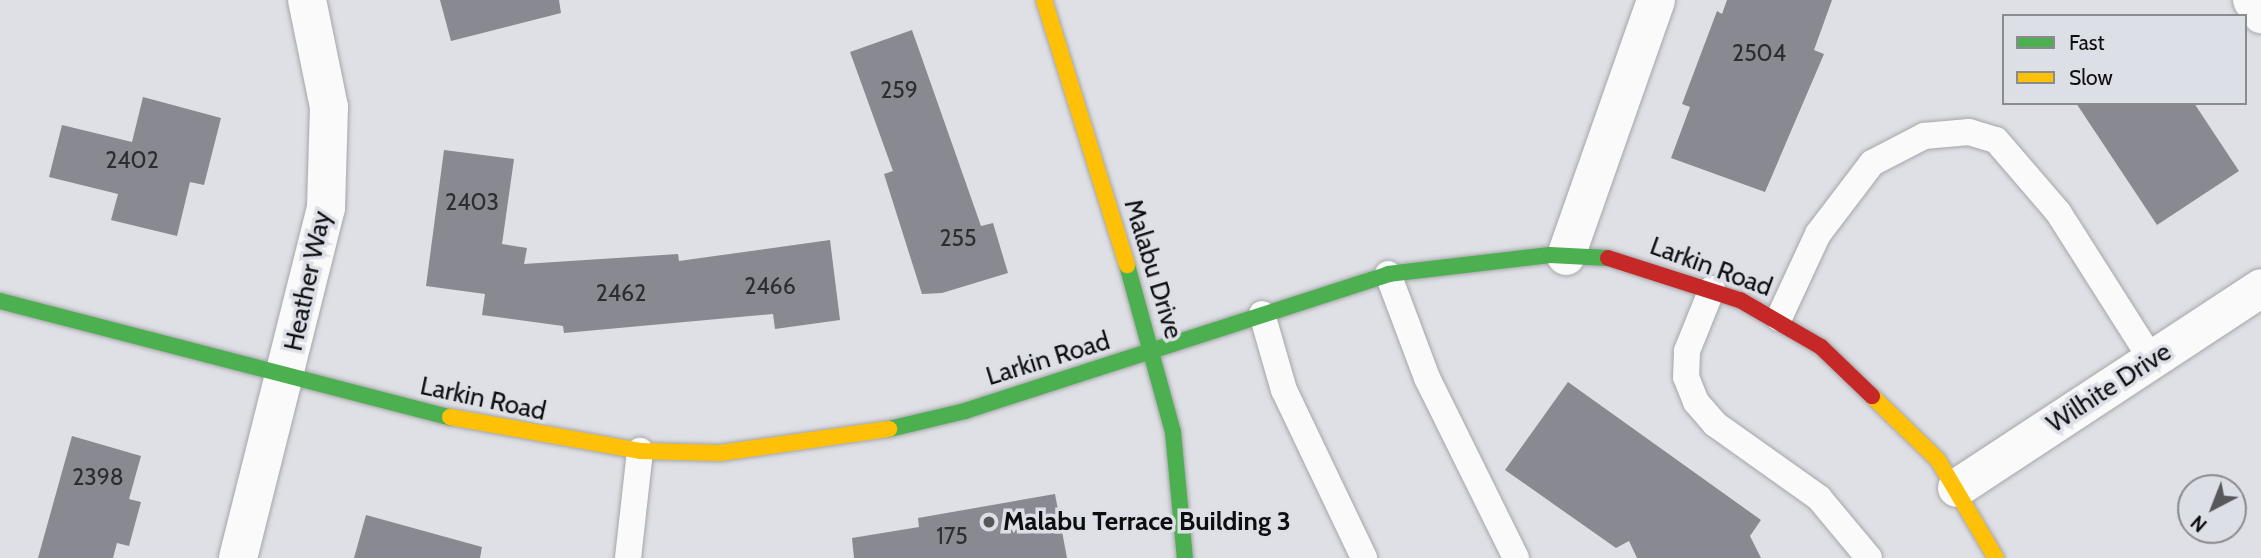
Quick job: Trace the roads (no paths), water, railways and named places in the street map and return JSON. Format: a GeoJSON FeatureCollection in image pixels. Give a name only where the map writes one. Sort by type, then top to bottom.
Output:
{"type":"FeatureCollection","features":[{"type":"Feature","properties":{"kind":"street","name":"Heather Way"},"geometry":{"type":"LineString","coordinates":[[238,558],[287,377],[326,208],[329,155],[324,67],[307,0]]}},
{"type":"Feature","properties":{"kind":"street","name":"Malabu Drive"},"geometry":{"type":"LineString","coordinates":[[1044,0],[1154,351],[1173,432],[1185,558]]}},
{"type":"Feature","properties":{"kind":"street"},"geometry":{"type":"LineString","coordinates":[[1566,256],[1656,0]]}},
{"type":"Feature","properties":{"kind":"street"},"geometry":{"type":"LineString","coordinates":[[2252,0],[2261,14]]}},
{"type":"Feature","properties":{"kind":"street","name":"Larkin Road"},"geometry":{"type":"LineString","coordinates":[[0,301],[287,377],[483,425],[640,451],[765,449],[890,429],[1154,351],[1388,274],[1566,256],[1617,260],[1712,289],[1779,318],[1821,347],[1907,426],[1957,488],[1996,558]]}},
{"type":"Feature","properties":{"kind":"street","name":"Wilhite Drive"},"geometry":{"type":"LineString","coordinates":[[1957,488],[2261,288]]}},
{"type":"Feature","properties":{"kind":"lane"},"geometry":{"type":"LineString","coordinates":[[1779,318],[1818,234],[1872,163],[1924,136],[1969,132],[1996,140],[2058,212],[2152,360]]}},
{"type":"Feature","properties":{"kind":"lane"},"geometry":{"type":"LineString","coordinates":[[1388,274],[1427,378],[1516,558]]}},
{"type":"Feature","properties":{"kind":"lane"},"geometry":{"type":"LineString","coordinates":[[1712,289],[1686,351],[1686,377],[1696,402],[1715,424],[1819,498],[1869,558]]}},
{"type":"Feature","properties":{"kind":"lane"},"geometry":{"type":"LineString","coordinates":[[1262,314],[1284,390],[1364,558]]}},
{"type":"Feature","properties":{"kind":"lane"},"geometry":{"type":"LineString","coordinates":[[628,558],[640,451]]}},
{"type":"Feature","properties":{"kind":"place","name":"Malabu Terrace Building 3"},"geometry":{"type":"Point","coordinates":[989,522]}}]}
